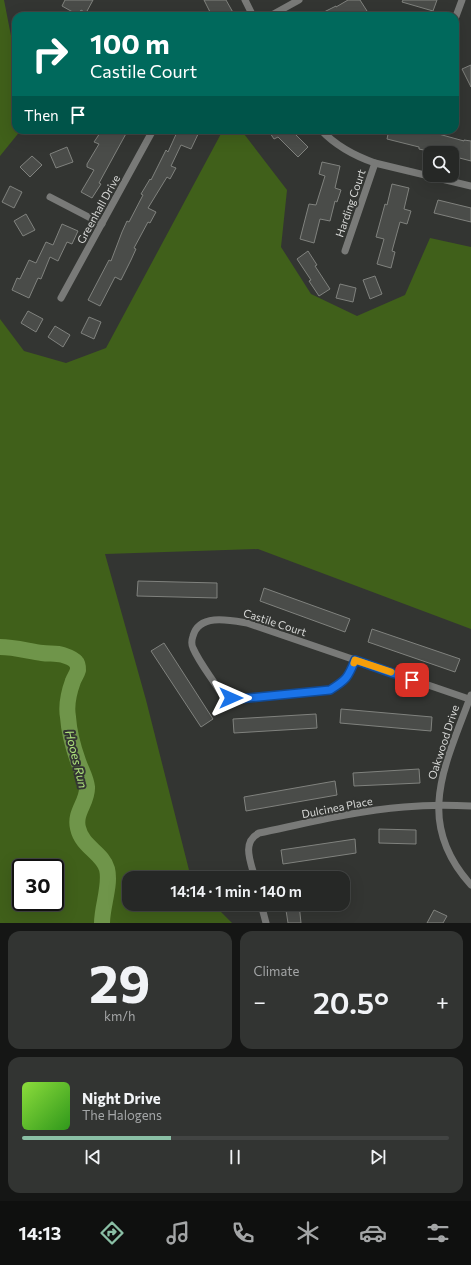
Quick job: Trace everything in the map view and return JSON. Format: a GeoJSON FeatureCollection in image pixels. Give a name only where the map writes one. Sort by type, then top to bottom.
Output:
{"type":"FeatureCollection","features":[{"type":"Feature","properties":{"kind":"street"},"geometry":{"type":"LineString","coordinates":[[245,0],[252,12]]}},
{"type":"Feature","properties":{"kind":"street"},"geometry":{"type":"LineString","coordinates":[[277,12],[299,0]]}},
{"type":"Feature","properties":{"kind":"street"},"geometry":{"type":"LineString","coordinates":[[458,12],[462,0]]}},
{"type":"Feature","properties":{"kind":"street","name":"Greenhall Drive"},"geometry":{"type":"LineString","coordinates":[[61,298],[151,134]]}},
{"type":"Feature","properties":{"kind":"street"},"geometry":{"type":"LineString","coordinates":[[326,134],[349,152],[376,163],[471,186]]}},
{"type":"Feature","properties":{"kind":"street","name":"Harding Court"},"geometry":{"type":"LineString","coordinates":[[345,251],[376,163]]}},
{"type":"Feature","properties":{"kind":"street"},"geometry":{"type":"LineString","coordinates":[[50,197],[102,224]]}},
{"type":"Feature","properties":{"kind":"street","name":"Castile Court"},"geometry":{"type":"LineString","coordinates":[[355,660],[348,676],[340,684],[330,690],[238,699],[224,695],[219,690],[193,648],[192,638],[194,631],[204,622],[218,620],[247,623],[470,697]]}},
{"type":"Feature","properties":{"kind":"street","name":"Oakwood Drive"},"geometry":{"type":"LineString","coordinates":[[470,697],[443,771],[438,805],[441,830],[445,845],[459,871],[471,885]]}},
{"type":"Feature","properties":{"kind":"street","name":"Dulcinea Place"},"geometry":{"type":"LineString","coordinates":[[253,871],[248,843],[255,835],[259,833],[373,810],[438,805],[471,806]]}},
{"type":"Feature","properties":{"kind":"street"},"geometry":{"type":"LineString","coordinates":[[263,911],[266,923]]}},
{"type":"Feature","properties":{"kind":"green space"},"geometry":{"type":"Polygon","coordinates":[[[0,0],[4,0],[12,41],[12,134],[18,134],[0,156],[0,0]]]}},
{"type":"Feature","properties":{"kind":"green space"},"geometry":{"type":"Polygon","coordinates":[[[221,134],[244,134],[287,190],[281,247],[311,294],[357,316],[405,295],[430,238],[471,247],[471,629],[258,549],[105,554],[146,700],[189,871],[122,871],[122,911],[220,911],[232,923],[0,923],[0,319],[24,351],[66,363],[106,348],[221,134]]]}},
{"type":"Feature","properties":{"kind":"building"},"geometry":{"type":"Polygon","coordinates":[[[65,0],[93,0],[87,12],[81,10],[80,12],[73,12],[62,6],[65,0]]]}},
{"type":"Feature","properties":{"kind":"building"},"geometry":{"type":"Polygon","coordinates":[[[204,0],[226,0],[233,12],[210,12],[204,0]]]}},
{"type":"Feature","properties":{"kind":"building"},"geometry":{"type":"Polygon","coordinates":[[[348,0],[360,0],[367,11],[324,12],[348,0]]]}},
{"type":"Feature","properties":{"kind":"building"},"geometry":{"type":"Polygon","coordinates":[[[403,0],[437,0],[433,11],[402,2],[403,0]]]}},
{"type":"Feature","properties":{"kind":"building"},"geometry":{"type":"Polygon","coordinates":[[[471,65],[471,87],[462,69],[471,65]]]}},
{"type":"Feature","properties":{"kind":"building"},"geometry":{"type":"Polygon","coordinates":[[[99,134],[126,134],[99,183],[101,184],[92,198],[81,192],[94,170],[87,167],[87,164],[99,144],[94,142],[99,134]]]}},
{"type":"Feature","properties":{"kind":"building"},"geometry":{"type":"Polygon","coordinates":[[[176,134],[198,134],[191,149],[181,145],[171,166],[176,168],[170,179],[167,177],[148,208],[156,212],[150,223],[148,222],[134,248],[136,249],[121,280],[115,277],[100,306],[88,300],[109,260],[111,261],[127,221],[129,222],[143,195],[141,194],[150,179],[151,180],[166,150],[168,152],[176,134]]]}},
{"type":"Feature","properties":{"kind":"building"},"geometry":{"type":"Polygon","coordinates":[[[271,134],[295,134],[308,147],[298,157],[278,137],[274,139],[271,134]]]}},
{"type":"Feature","properties":{"kind":"building"},"geometry":{"type":"Polygon","coordinates":[[[388,134],[439,134],[464,141],[471,141],[471,161],[459,158],[459,146],[423,146],[423,150],[419,149],[419,147],[387,139],[388,134]]]}},
{"type":"Feature","properties":{"kind":"building"},"geometry":{"type":"Polygon","coordinates":[[[67,147],[73,162],[56,168],[50,154],[67,147]]]}},
{"type":"Feature","properties":{"kind":"building"},"geometry":{"type":"Polygon","coordinates":[[[32,156],[42,165],[30,177],[20,167],[32,156]]]}},
{"type":"Feature","properties":{"kind":"building"},"geometry":{"type":"Polygon","coordinates":[[[322,162],[340,166],[335,188],[341,190],[337,202],[335,201],[330,221],[320,219],[314,243],[300,239],[309,204],[316,205],[325,176],[319,174],[322,162]]]}},
{"type":"Feature","properties":{"kind":"building"},"geometry":{"type":"Polygon","coordinates":[[[392,184],[409,188],[404,209],[411,211],[407,224],[400,222],[392,251],[395,252],[391,268],[377,264],[384,239],[376,237],[385,204],[387,205],[392,184]]]}},
{"type":"Feature","properties":{"kind":"building"},"geometry":{"type":"Polygon","coordinates":[[[10,186],[22,192],[14,208],[2,202],[10,186]]]}},
{"type":"Feature","properties":{"kind":"building"},"geometry":{"type":"Polygon","coordinates":[[[438,200],[471,208],[471,222],[434,213],[438,200]]]}},
{"type":"Feature","properties":{"kind":"building"},"geometry":{"type":"Polygon","coordinates":[[[26,214],[35,230],[23,236],[14,221],[26,214]]]}},
{"type":"Feature","properties":{"kind":"building"},"geometry":{"type":"Polygon","coordinates":[[[62,224],[78,231],[72,244],[67,242],[58,261],[50,257],[41,279],[38,278],[29,298],[12,290],[17,278],[20,279],[29,260],[36,263],[46,242],[53,245],[62,224]]]}},
{"type":"Feature","properties":{"kind":"building"},"geometry":{"type":"Polygon","coordinates":[[[308,251],[317,265],[315,266],[330,289],[319,296],[309,281],[311,280],[297,259],[308,251]]]}},
{"type":"Feature","properties":{"kind":"building"},"geometry":{"type":"Polygon","coordinates":[[[375,276],[382,294],[370,299],[363,280],[375,276]]]}},
{"type":"Feature","properties":{"kind":"building"},"geometry":{"type":"Polygon","coordinates":[[[340,284],[356,288],[353,302],[336,298],[340,284]]]}},
{"type":"Feature","properties":{"kind":"building"},"geometry":{"type":"Polygon","coordinates":[[[28,311],[43,319],[36,332],[21,323],[28,311]]]}},
{"type":"Feature","properties":{"kind":"building"},"geometry":{"type":"Polygon","coordinates":[[[89,317],[101,322],[94,339],[81,333],[89,317]]]}},
{"type":"Feature","properties":{"kind":"building"},"geometry":{"type":"Polygon","coordinates":[[[55,326],[70,335],[63,347],[48,337],[55,326]]]}},
{"type":"Feature","properties":{"kind":"building"},"geometry":{"type":"Polygon","coordinates":[[[138,581],[217,583],[217,598],[137,596],[138,581]]]}},
{"type":"Feature","properties":{"kind":"building"},"geometry":{"type":"Polygon","coordinates":[[[264,588],[350,619],[345,632],[260,601],[264,588]]]}},
{"type":"Feature","properties":{"kind":"building"},"geometry":{"type":"Polygon","coordinates":[[[372,629],[460,659],[455,672],[368,642],[372,629]]]}},
{"type":"Feature","properties":{"kind":"building"},"geometry":{"type":"Polygon","coordinates":[[[164,643],[213,719],[201,727],[151,651],[164,643]]]}},
{"type":"Feature","properties":{"kind":"building"},"geometry":{"type":"Polygon","coordinates":[[[341,709],[432,717],[431,731],[340,723],[341,709]]]}},
{"type":"Feature","properties":{"kind":"building"},"geometry":{"type":"Polygon","coordinates":[[[316,714],[317,728],[234,733],[233,719],[316,714]]]}},
{"type":"Feature","properties":{"kind":"building"},"geometry":{"type":"Polygon","coordinates":[[[419,769],[420,783],[354,786],[353,773],[419,769]]]}},
{"type":"Feature","properties":{"kind":"building"},"geometry":{"type":"Polygon","coordinates":[[[335,781],[337,795],[246,811],[244,797],[335,781]]]}},
{"type":"Feature","properties":{"kind":"building"},"geometry":{"type":"Polygon","coordinates":[[[379,829],[416,830],[416,844],[379,843],[379,829]]]}},
{"type":"Feature","properties":{"kind":"building"},"geometry":{"type":"Polygon","coordinates":[[[355,839],[356,853],[283,864],[281,850],[355,839]]]}},
{"type":"Feature","properties":{"kind":"building"},"geometry":{"type":"Polygon","coordinates":[[[434,910],[447,916],[443,923],[427,923],[434,910]]]}},
{"type":"Feature","properties":{"kind":"building"},"geometry":{"type":"Polygon","coordinates":[[[286,911],[300,911],[301,923],[288,923],[286,911]]]}},
{"type":"Feature","properties":{"kind":"waterway","name":"Hooes Run"},"geometry":{"type":"LineString","coordinates":[[0,647],[61,654],[72,659],[77,664],[78,670],[70,690],[67,708],[76,756],[86,780],[87,787],[87,792],[79,812],[77,822],[80,835],[105,863],[107,869],[108,882],[102,923]]}},
{"type":"Feature","properties":{"kind":"slow traffic"},"geometry":{"type":"LineString","coordinates":[[354,663],[355,660],[391,672]]}},
{"type":"Feature","properties":{"kind":"route"},"geometry":{"type":"LineString","coordinates":[[231,698],[238,699],[330,690],[340,684],[348,676],[355,660],[412,680]]}}]}
